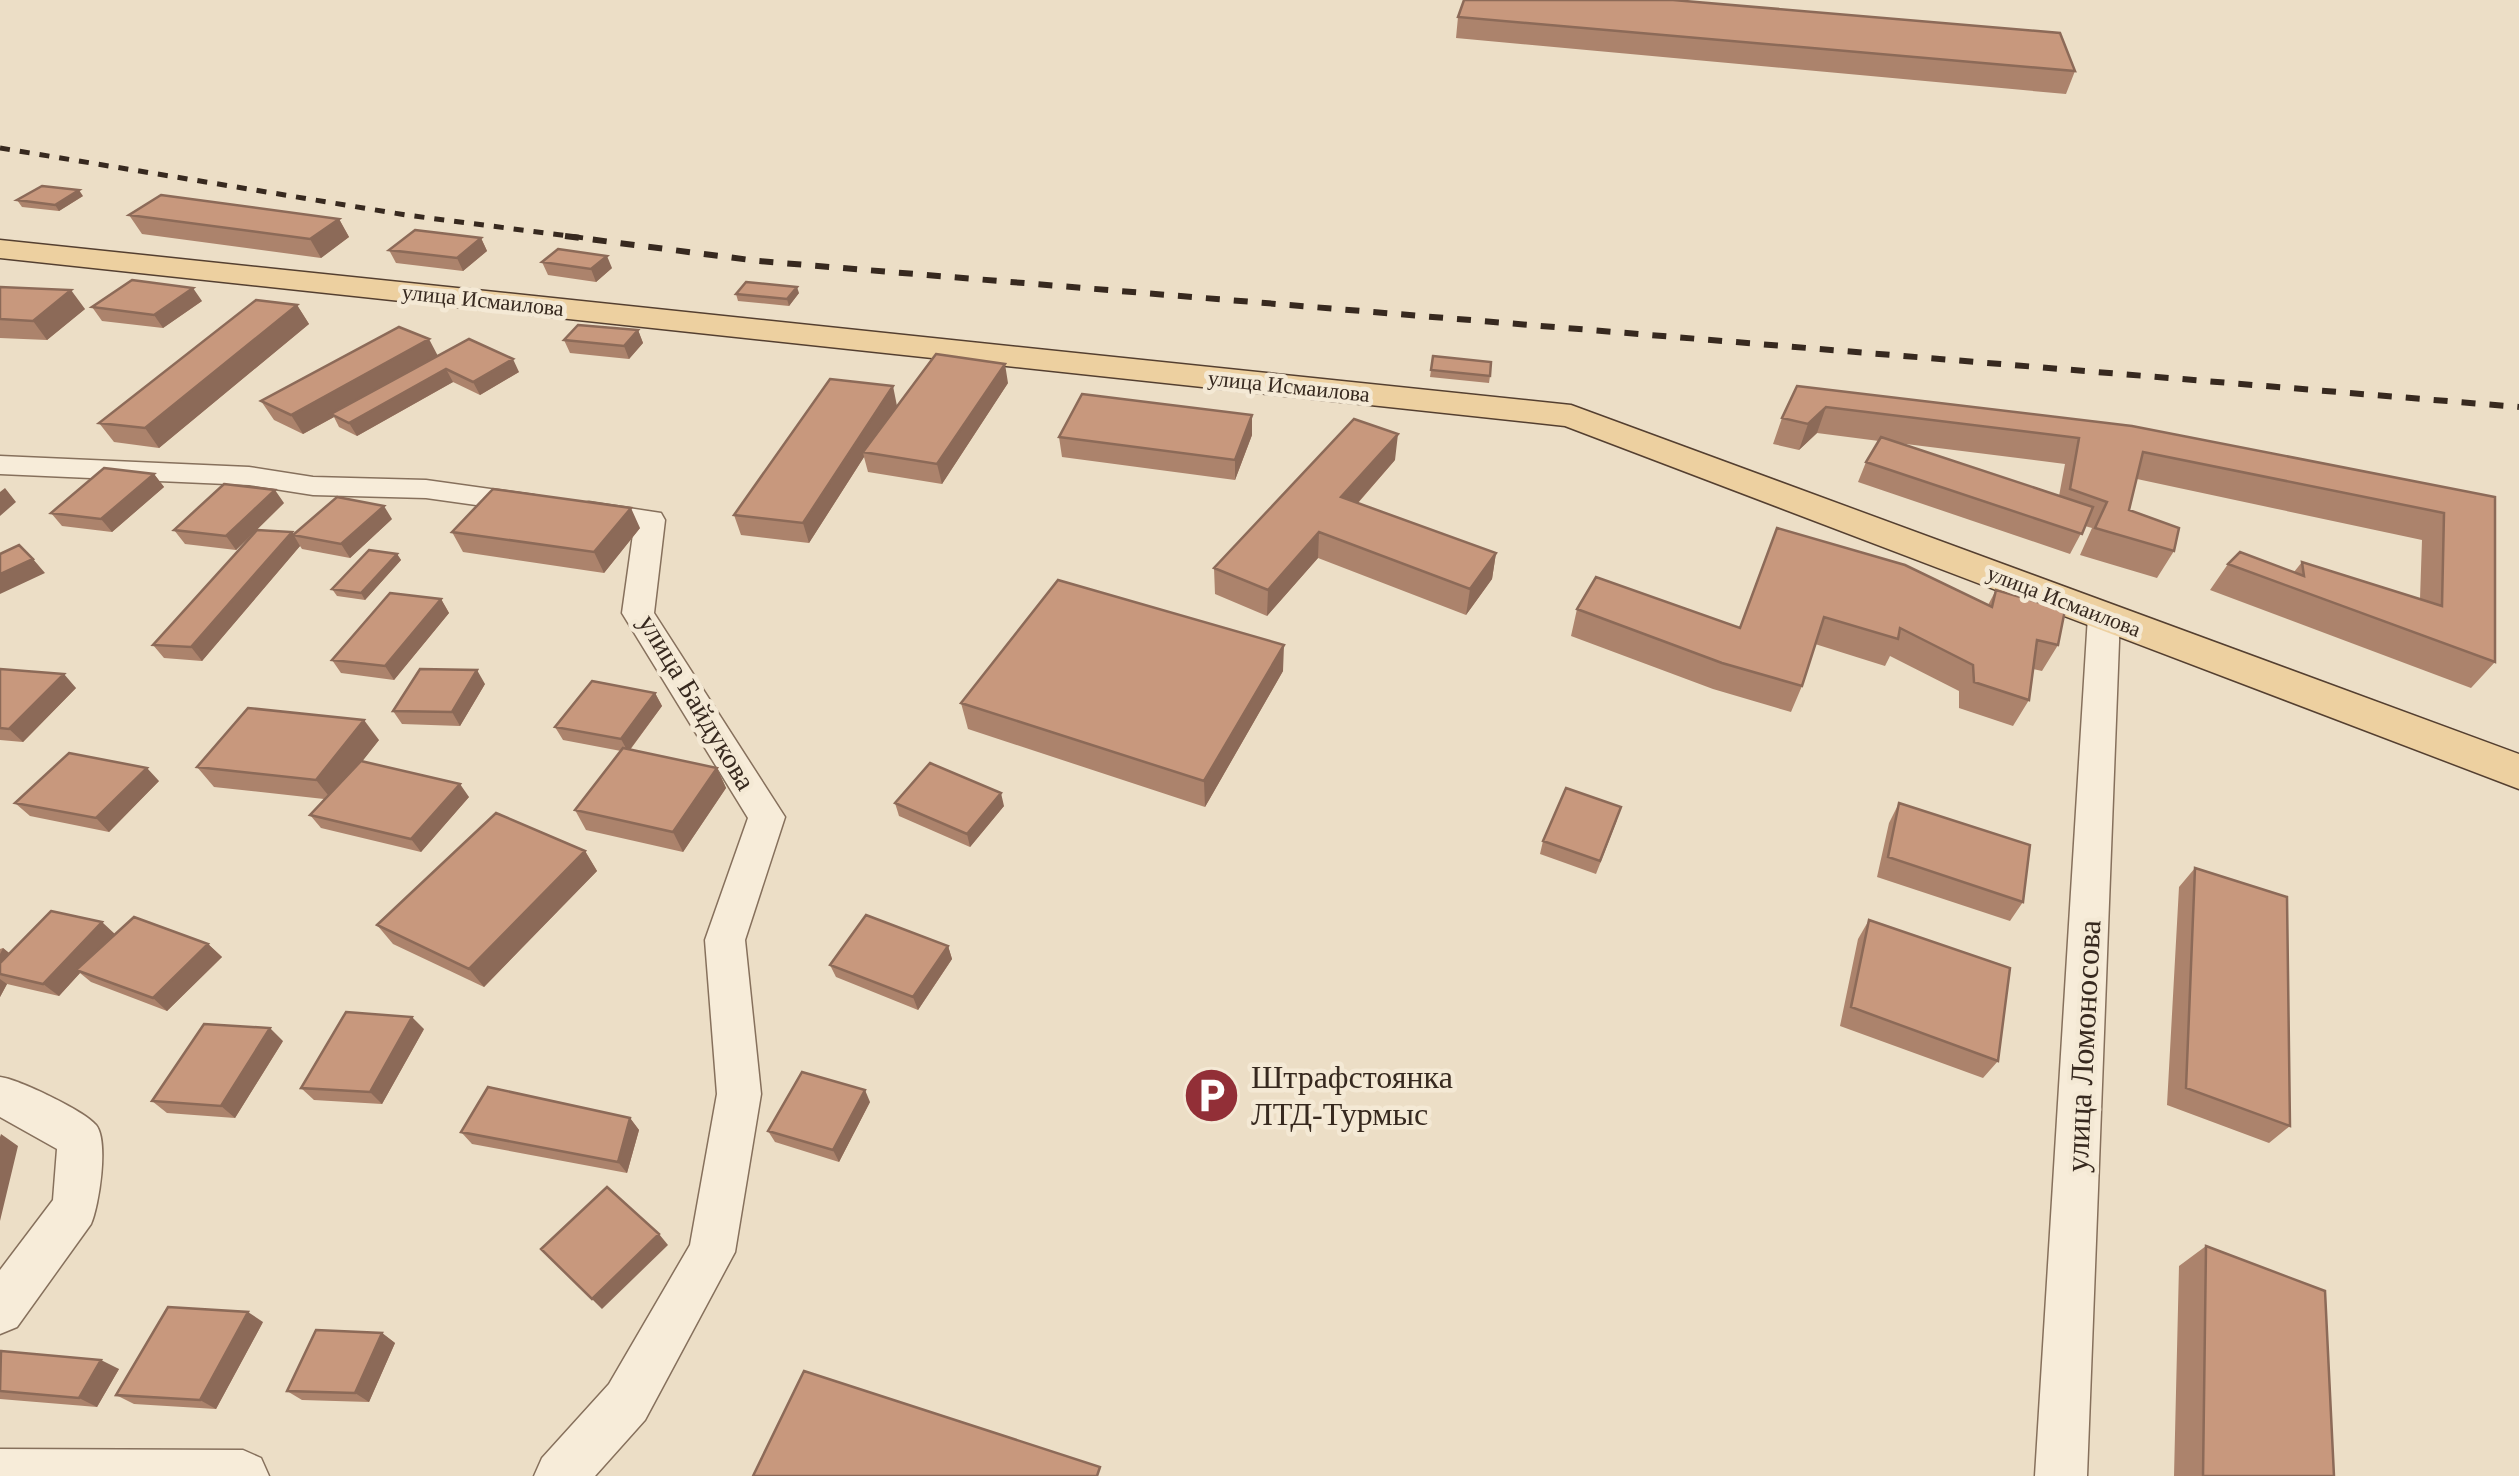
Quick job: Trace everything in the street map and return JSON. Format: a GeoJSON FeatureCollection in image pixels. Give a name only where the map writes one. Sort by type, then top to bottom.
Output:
{"type":"FeatureCollection","features":[{"type":"Feature","properties":{"kind":"main road","name":"улица Исмаилова"},"geometry":{"type":"LineString","coordinates":[[0,249],[1571,416],[2519,772]]}},
{"type":"Feature","properties":{"kind":"street","name":"улица Байдукова"},"geometry":{"type":"LineString","coordinates":[[0,465],[250,476],[313,486],[426,489],[650,520],[638,612],[766,817],[726,940],[740,1094],[712,1252],[627,1402],[560,1476]]}},
{"type":"Feature","properties":{"kind":"street","name":"улица Ломоносова"},"geometry":{"type":"LineString","coordinates":[[2061,1476],[2104,616]]}},
{"type":"Feature","properties":{"kind":"street"},"geometry":{"type":"LineString","coordinates":[[0,1097],[12,1098],[80,1139],[75,1208],[0,1310]]}},
{"type":"Feature","properties":{"kind":"street"},"geometry":{"type":"LineString","coordinates":[[0,1475],[242,1476]]}},
{"type":"Feature","properties":{"kind":"building"},"geometry":{"type":"Polygon","coordinates":[[[1464,0],[1673,0],[2060,33],[2075,71],[1458,17],[1464,0]]]}},
{"type":"Feature","properties":{"kind":"building"},"geometry":{"type":"Polygon","coordinates":[[[42,186],[79,190],[55,205],[17,200],[42,186]]]}},
{"type":"Feature","properties":{"kind":"building"},"geometry":{"type":"Polygon","coordinates":[[[161,195],[339,219],[310,239],[129,215],[161,195]]]}},
{"type":"Feature","properties":{"kind":"building"},"geometry":{"type":"Polygon","coordinates":[[[415,230],[481,238],[457,258],[389,250],[415,230]]]}},
{"type":"Feature","properties":{"kind":"building"},"geometry":{"type":"Polygon","coordinates":[[[558,249],[607,256],[591,269],[542,262],[558,249]]]}},
{"type":"Feature","properties":{"kind":"building"},"geometry":{"type":"Polygon","coordinates":[[[132,280],[193,288],[154,315],[92,307],[132,280]]]}},
{"type":"Feature","properties":{"kind":"building"},"geometry":{"type":"Polygon","coordinates":[[[746,282],[797,287],[787,299],[736,294],[746,282]]]}},
{"type":"Feature","properties":{"kind":"building"},"geometry":{"type":"Polygon","coordinates":[[[0,287],[71,290],[33,321],[0,319],[0,287]]]}},
{"type":"Feature","properties":{"kind":"building"},"geometry":{"type":"Polygon","coordinates":[[[256,300],[297,305],[145,428],[99,423],[256,300]]]}},
{"type":"Feature","properties":{"kind":"building"},"geometry":{"type":"Polygon","coordinates":[[[578,325],[638,330],[624,346],[564,340],[578,325]]]}},
{"type":"Feature","properties":{"kind":"building"},"geometry":{"type":"Polygon","coordinates":[[[399,327],[429,339],[291,415],[261,401],[399,327]]]}},
{"type":"Feature","properties":{"kind":"building"},"geometry":{"type":"Polygon","coordinates":[[[469,339],[513,359],[473,382],[446,369],[349,423],[331,414],[469,339]]]}},
{"type":"Feature","properties":{"kind":"building"},"geometry":{"type":"Polygon","coordinates":[[[936,354],[1005,364],[937,464],[863,452],[936,354]]]}},
{"type":"Feature","properties":{"kind":"building"},"geometry":{"type":"Polygon","coordinates":[[[1433,356],[1491,362],[1490,376],[1431,370],[1433,356]]]}},
{"type":"Feature","properties":{"kind":"building"},"geometry":{"type":"Polygon","coordinates":[[[830,379],[893,386],[803,523],[734,515],[830,379]]]}},
{"type":"Feature","properties":{"kind":"building"},"geometry":{"type":"Polygon","coordinates":[[[1797,386],[2132,426],[2495,497],[2495,662],[2228,564],[2240,552],[2304,576],[2302,562],[2442,606],[2444,513],[2143,452],[2129,510],[2179,528],[2174,551],[2095,528],[2107,502],[2070,489],[2079,438],[1826,407],[1808,424],[1782,418],[1797,386]]]}},
{"type":"Feature","properties":{"kind":"building"},"geometry":{"type":"Polygon","coordinates":[[[1082,394],[1252,415],[1235,460],[1059,437],[1082,394]]]}},
{"type":"Feature","properties":{"kind":"building"},"geometry":{"type":"Polygon","coordinates":[[[1354,419],[1398,434],[1341,497],[1496,553],[1470,589],[1319,532],[1268,590],[1214,568],[1354,419]]]}},
{"type":"Feature","properties":{"kind":"building"},"geometry":{"type":"Polygon","coordinates":[[[1881,437],[2093,507],[2082,534],[1866,462],[1881,437]]]}},
{"type":"Feature","properties":{"kind":"building"},"geometry":{"type":"Polygon","coordinates":[[[104,468],[154,474],[101,519],[51,513],[104,468]]]}},
{"type":"Feature","properties":{"kind":"building"},"geometry":{"type":"Polygon","coordinates":[[[224,484],[275,490],[226,536],[174,530],[224,484]]]}},
{"type":"Feature","properties":{"kind":"building"},"geometry":{"type":"Polygon","coordinates":[[[493,489],[631,508],[594,552],[452,532],[493,489]]]}},
{"type":"Feature","properties":{"kind":"building"},"geometry":{"type":"Polygon","coordinates":[[[337,497],[384,506],[341,544],[293,535],[337,497]]]}},
{"type":"Feature","properties":{"kind":"building"},"geometry":{"type":"Polygon","coordinates":[[[1777,528],[1905,565],[1992,607],[1996,590],[2065,610],[2058,645],[2037,640],[2029,700],[1974,682],[1973,665],[1900,628],[1898,639],[1824,617],[1802,686],[1722,663],[1577,609],[1596,577],[1740,628],[1777,528]]]}},
{"type":"Feature","properties":{"kind":"building"},"geometry":{"type":"Polygon","coordinates":[[[257,530],[292,532],[191,647],[153,645],[257,530]]]}},
{"type":"Feature","properties":{"kind":"building"},"geometry":{"type":"Polygon","coordinates":[[[19,545],[33,559],[0,574],[0,554],[19,545]]]}},
{"type":"Feature","properties":{"kind":"building"},"geometry":{"type":"Polygon","coordinates":[[[369,550],[397,554],[361,593],[332,589],[369,550]]]}},
{"type":"Feature","properties":{"kind":"building"},"geometry":{"type":"Polygon","coordinates":[[[1058,580],[1284,645],[1204,781],[961,703],[1058,580]]]}},
{"type":"Feature","properties":{"kind":"building"},"geometry":{"type":"Polygon","coordinates":[[[390,593],[441,599],[385,666],[332,660],[390,593]]]}},
{"type":"Feature","properties":{"kind":"building"},"geometry":{"type":"Polygon","coordinates":[[[0,669],[64,674],[9,729],[0,728],[0,669]]]}},
{"type":"Feature","properties":{"kind":"building"},"geometry":{"type":"Polygon","coordinates":[[[420,669],[477,670],[452,712],[393,711],[420,669]]]}},
{"type":"Feature","properties":{"kind":"building"},"geometry":{"type":"Polygon","coordinates":[[[592,681],[655,693],[621,739],[555,727],[592,681]]]}},
{"type":"Feature","properties":{"kind":"building"},"geometry":{"type":"Polygon","coordinates":[[[248,708],[364,720],[316,780],[197,767],[248,708]]]}},
{"type":"Feature","properties":{"kind":"building"},"geometry":{"type":"Polygon","coordinates":[[[623,748],[717,768],[673,832],[575,810],[623,748]]]}},
{"type":"Feature","properties":{"kind":"building"},"geometry":{"type":"Polygon","coordinates":[[[69,753],[147,768],[96,818],[15,803],[69,753]]]}},
{"type":"Feature","properties":{"kind":"building"},"geometry":{"type":"Polygon","coordinates":[[[361,761],[460,784],[411,839],[310,815],[361,761]]]}},
{"type":"Feature","properties":{"kind":"building"},"geometry":{"type":"Polygon","coordinates":[[[930,763],[1001,793],[967,834],[895,803],[930,763]]]}},
{"type":"Feature","properties":{"kind":"building"},"geometry":{"type":"Polygon","coordinates":[[[1566,788],[1621,807],[1600,861],[1543,841],[1566,788]]]}},
{"type":"Feature","properties":{"kind":"building"},"geometry":{"type":"Polygon","coordinates":[[[1899,803],[2030,845],[2023,902],[1888,857],[1899,803]]]}},
{"type":"Feature","properties":{"kind":"building"},"geometry":{"type":"Polygon","coordinates":[[[496,813],[585,851],[469,969],[377,925],[496,813]]]}},
{"type":"Feature","properties":{"kind":"building"},"geometry":{"type":"Polygon","coordinates":[[[2195,868],[2287,897],[2290,1126],[2186,1088],[2195,868]]]}},
{"type":"Feature","properties":{"kind":"building"},"geometry":{"type":"Polygon","coordinates":[[[51,911],[102,922],[43,984],[0,974],[0,963],[51,911]]]}},
{"type":"Feature","properties":{"kind":"building"},"geometry":{"type":"Polygon","coordinates":[[[866,915],[948,946],[913,997],[830,965],[866,915]]]}},
{"type":"Feature","properties":{"kind":"building"},"geometry":{"type":"Polygon","coordinates":[[[134,917],[208,944],[153,998],[76,970],[134,917]]]}},
{"type":"Feature","properties":{"kind":"building"},"geometry":{"type":"Polygon","coordinates":[[[1869,920],[2010,968],[1998,1061],[1851,1007],[1869,920]]]}},
{"type":"Feature","properties":{"kind":"building"},"geometry":{"type":"Polygon","coordinates":[[[346,1012],[412,1017],[370,1092],[301,1088],[346,1012]]]}},
{"type":"Feature","properties":{"kind":"building"},"geometry":{"type":"Polygon","coordinates":[[[204,1024],[270,1028],[221,1106],[152,1101],[204,1024]]]}},
{"type":"Feature","properties":{"kind":"building"},"geometry":{"type":"Polygon","coordinates":[[[802,1072],[865,1090],[833,1150],[768,1131],[802,1072]]]}},
{"type":"Feature","properties":{"kind":"building"},"geometry":{"type":"Polygon","coordinates":[[[488,1087],[630,1118],[618,1162],[461,1132],[488,1087]]]}},
{"type":"Feature","properties":{"kind":"building"},"geometry":{"type":"Polygon","coordinates":[[[607,1187],[659,1234],[592,1299],[541,1249],[607,1187]]]}},
{"type":"Feature","properties":{"kind":"building"},"geometry":{"type":"Polygon","coordinates":[[[2206,1246],[2325,1291],[2334,1476],[2203,1476],[2206,1246]]]}},
{"type":"Feature","properties":{"kind":"building"},"geometry":{"type":"Polygon","coordinates":[[[168,1307],[248,1312],[200,1400],[116,1395],[168,1307]]]}},
{"type":"Feature","properties":{"kind":"building"},"geometry":{"type":"Polygon","coordinates":[[[316,1330],[382,1333],[355,1393],[287,1391],[316,1330]]]}},
{"type":"Feature","properties":{"kind":"building"},"geometry":{"type":"Polygon","coordinates":[[[1,1351],[101,1360],[79,1398],[0,1391],[1,1351]]]}},
{"type":"Feature","properties":{"kind":"building"},"geometry":{"type":"Polygon","coordinates":[[[804,1371],[1100,1467],[1097,1476],[753,1476],[804,1371]]]}},
{"type":"Feature","properties":{"kind":"railway"},"geometry":{"type":"LineString","coordinates":[[0,148],[406,215],[584,238]]}},
{"type":"Feature","properties":{"kind":"railway"},"geometry":{"type":"LineString","coordinates":[[565,236],[758,261],[2519,407]]}},
{"type":"Feature","properties":{"kind":"place","name":"Штрафстоянка ЛТД-Турмыс"},"geometry":{"type":"Point","coordinates":[1212,1095]}}]}
